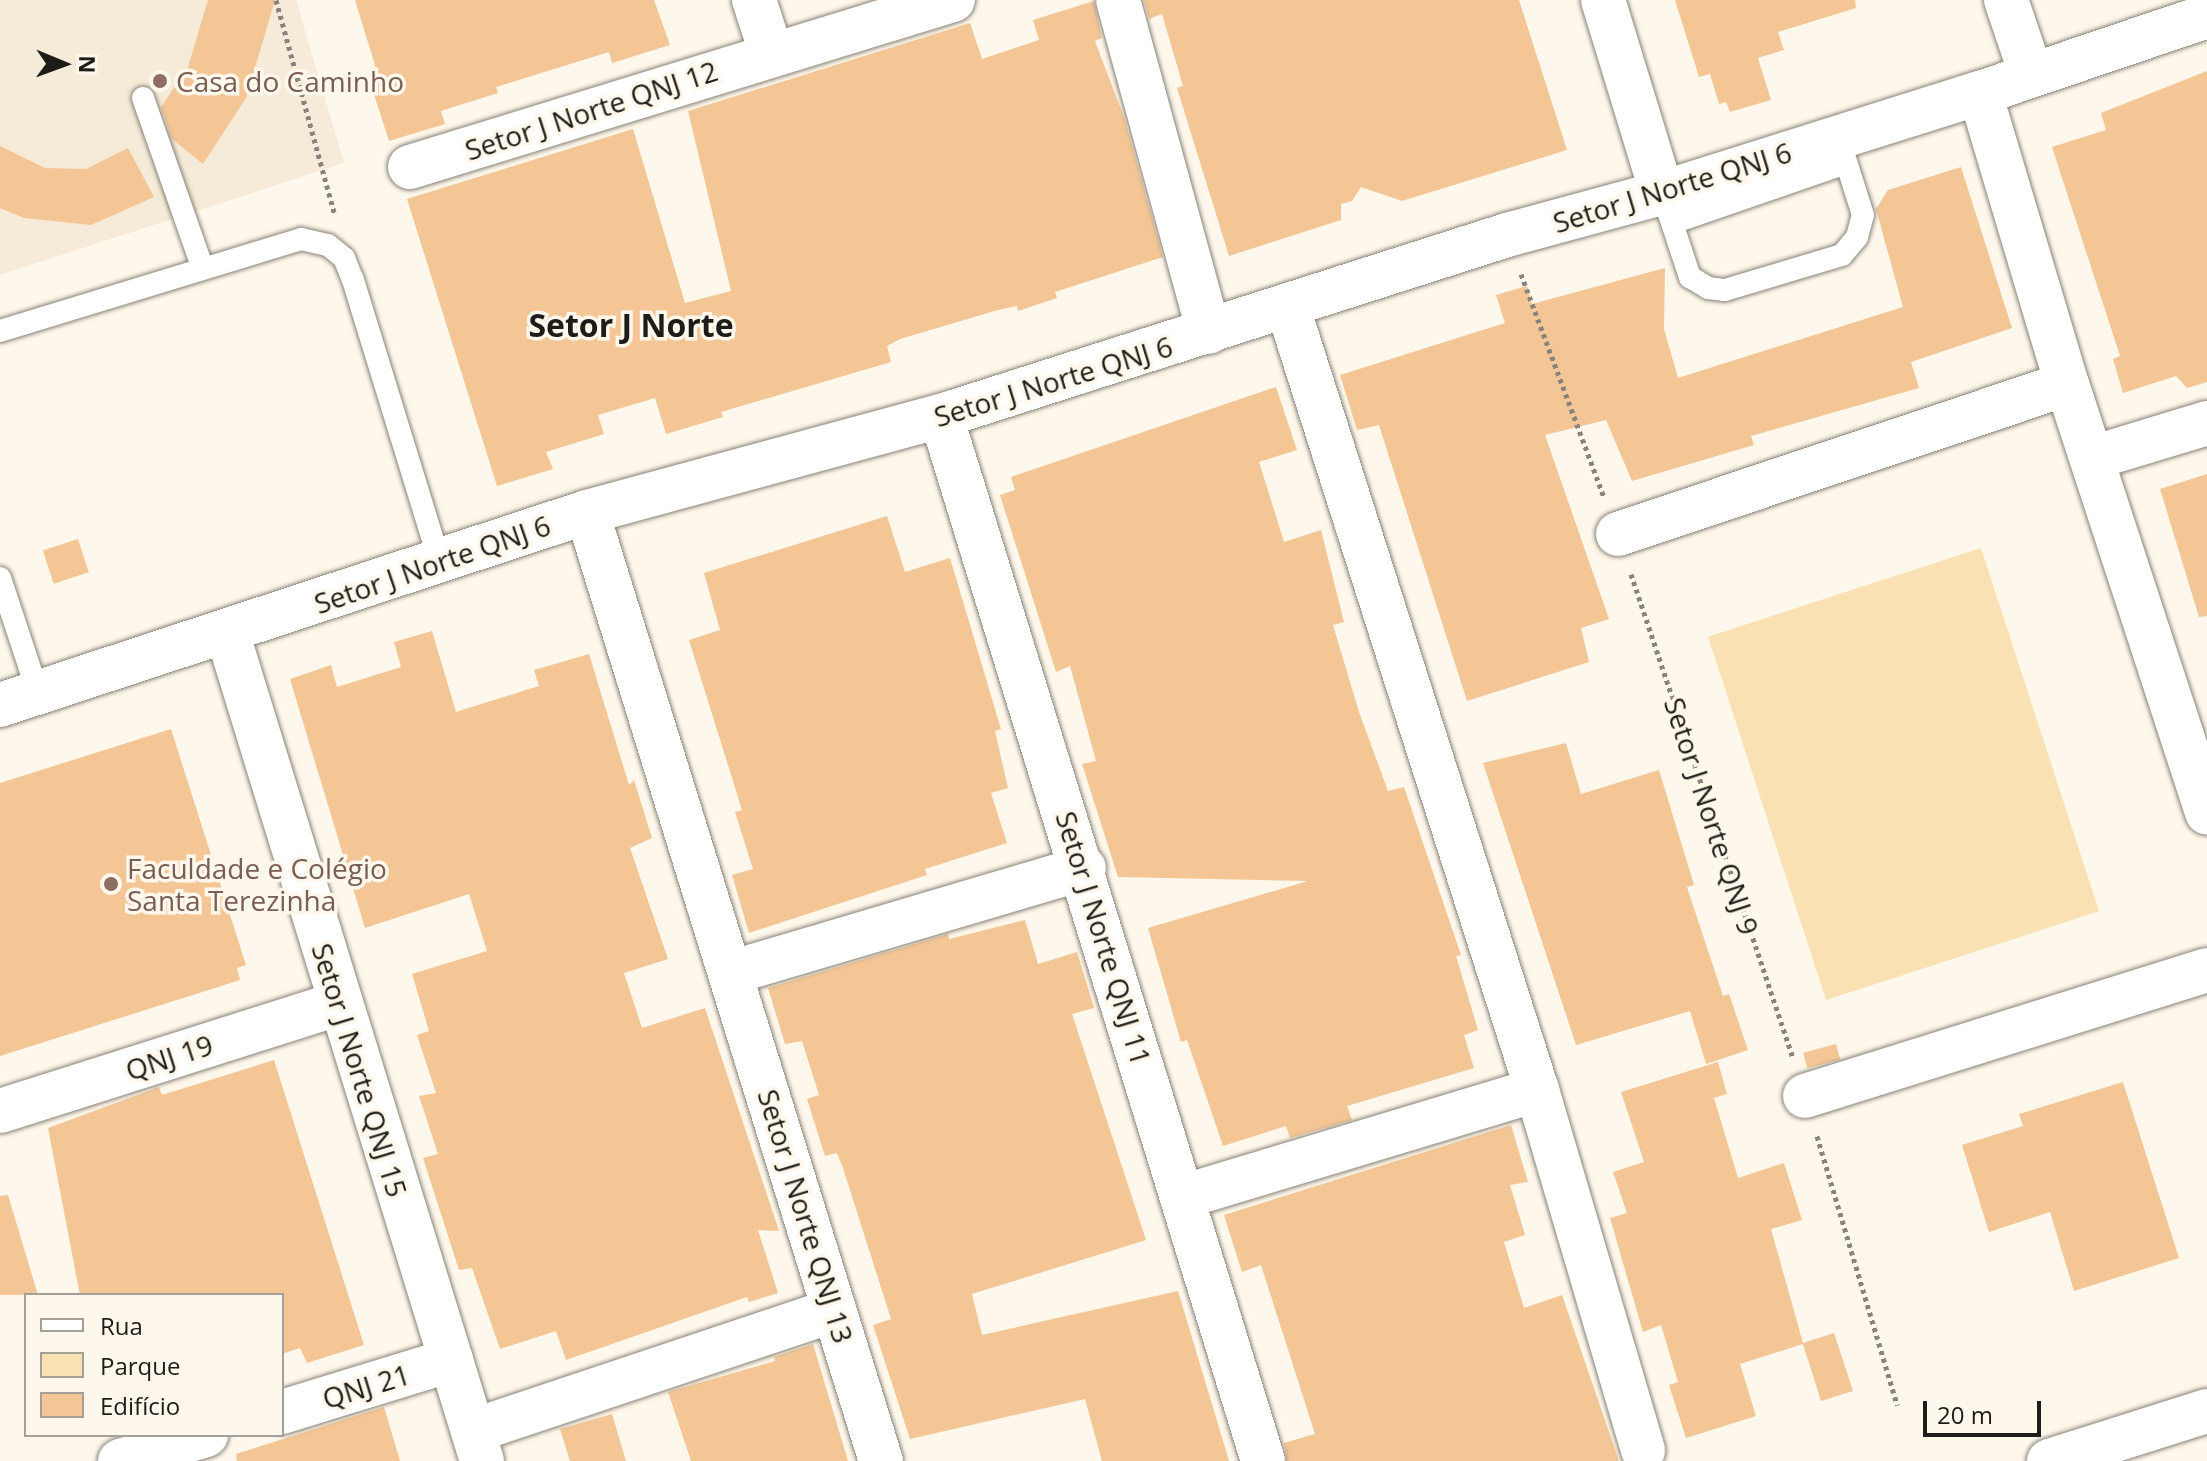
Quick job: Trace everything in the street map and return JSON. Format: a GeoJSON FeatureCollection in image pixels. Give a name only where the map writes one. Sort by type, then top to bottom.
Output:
{"type":"FeatureCollection","features":[{"type":"Feature","properties":{"kind":"street"},"geometry":{"type":"LineString","coordinates":[[754,0],[771,52]]}},
{"type":"Feature","properties":{"kind":"street","name":"Setor J Norte QNJ 12"},"geometry":{"type":"LineString","coordinates":[[410,167],[771,52],[953,0]]}},
{"type":"Feature","properties":{"kind":"street"},"geometry":{"type":"LineString","coordinates":[[1118,0],[1209,332]]}},
{"type":"Feature","properties":{"kind":"street"},"geometry":{"type":"LineString","coordinates":[[1603,0],[1667,208]]}},
{"type":"Feature","properties":{"kind":"street"},"geometry":{"type":"LineString","coordinates":[[2006,0],[2031,74]]}},
{"type":"Feature","properties":{"kind":"street","name":"Setor J Norte QNJ 6"},"geometry":{"type":"LineString","coordinates":[[19,699],[587,512],[941,416],[1288,308],[1507,235],[1667,208],[1842,150],[2031,74],[2207,16]]}},
{"type":"Feature","properties":{"kind":"street"},"geometry":{"type":"LineString","coordinates":[[1980,93],[2067,384],[2207,812]]}},
{"type":"Feature","properties":{"kind":"street"},"geometry":{"type":"LineString","coordinates":[[1288,308],[1537,1090],[1643,1451]]}},
{"type":"Feature","properties":{"kind":"street"},"geometry":{"type":"LineString","coordinates":[[1618,534],[2067,384]]}},
{"type":"Feature","properties":{"kind":"street","name":"Setor J Norte QNJ 11"},"geometry":{"type":"LineString","coordinates":[[941,416],[1084,868],[1263,1461]]}},
{"type":"Feature","properties":{"kind":"street"},"geometry":{"type":"LineString","coordinates":[[2092,458],[2207,423]]}},
{"type":"Feature","properties":{"kind":"street","name":"Setor J Norte QNJ 13"},"geometry":{"type":"LineString","coordinates":[[587,512],[733,972],[881,1461]]}},
{"type":"Feature","properties":{"kind":"street","name":"Setor J Norte QNJ 15"},"geometry":{"type":"LineString","coordinates":[[227,632],[338,1004],[478,1446]]}},
{"type":"Feature","properties":{"kind":"street"},"geometry":{"type":"LineString","coordinates":[[733,972],[1084,868]]}},
{"type":"Feature","properties":{"kind":"street"},"geometry":{"type":"LineString","coordinates":[[1805,1096],[2207,970]]}},
{"type":"Feature","properties":{"kind":"street","name":"QNJ 19"},"geometry":{"type":"LineString","coordinates":[[0,1111],[338,1004]]}},
{"type":"Feature","properties":{"kind":"street"},"geometry":{"type":"LineString","coordinates":[[1182,1197],[1537,1090]]}},
{"type":"Feature","properties":{"kind":"street"},"geometry":{"type":"LineString","coordinates":[[478,1446],[834,1310]]}},
{"type":"Feature","properties":{"kind":"street","name":"QNJ 21"},"geometry":{"type":"LineString","coordinates":[[284,1411],[451,1360]]}},
{"type":"Feature","properties":{"kind":"street"},"geometry":{"type":"LineString","coordinates":[[2049,1461],[2207,1411]]}},
{"type":"Feature","properties":{"kind":"street"},"geometry":{"type":"LineString","coordinates":[[2151,1461],[2207,1419]]}},
{"type":"Feature","properties":{"kind":"street"},"geometry":{"type":"LineString","coordinates":[[120,1461],[199,1437]]}},
{"type":"Feature","properties":{"kind":"lane"},"geometry":{"type":"LineString","coordinates":[[143,98],[203,269]]}},
{"type":"Feature","properties":{"kind":"lane"},"geometry":{"type":"LineString","coordinates":[[1667,208],[1690,277],[1708,288],[1725,290],[1842,255],[1857,237],[1863,215],[1842,150]]}},
{"type":"Feature","properties":{"kind":"lane"},"geometry":{"type":"LineString","coordinates":[[0,331],[301,239],[328,245],[344,258],[353,280],[440,562]]}},
{"type":"Feature","properties":{"kind":"lane"},"geometry":{"type":"LineString","coordinates":[[0,578],[19,699]]}},
{"type":"Feature","properties":{"kind":"path"},"geometry":{"type":"LineString","coordinates":[[276,0],[353,280]]}},
{"type":"Feature","properties":{"kind":"path","name":"Setor J Norte QNJ 9"},"geometry":{"type":"LineString","coordinates":[[1507,235],[1618,534],[1805,1096],[1897,1405]]}},
{"type":"Feature","properties":{"kind":"shaded area","name":"Casa do Caminho"},"geometry":{"type":"Polygon","coordinates":[[[0,0],[296,0],[344,163],[0,275],[0,0]]]}},
{"type":"Feature","properties":{"kind":"green space"},"geometry":{"type":"Polygon","coordinates":[[[1981,548],[2099,911],[1826,1000],[1708,637],[1981,548]]]}},
{"type":"Feature","properties":{"kind":"building"},"geometry":{"type":"Polygon","coordinates":[[[208,0],[275,0],[246,98],[203,164],[172,139],[161,107],[188,67],[208,0]]]}},
{"type":"Feature","properties":{"kind":"building"},"geometry":{"type":"Polygon","coordinates":[[[355,0],[654,0],[670,45],[612,63],[609,52],[496,87],[498,93],[441,111],[445,124],[389,141],[368,76],[377,72],[355,0]]]}},
{"type":"Feature","properties":{"kind":"building"},"geometry":{"type":"Polygon","coordinates":[[[1144,0],[1519,0],[1567,150],[1402,201],[1361,187],[1352,201],[1341,204],[1341,220],[1229,256],[1177,88],[1183,86],[1162,14],[1149,19],[1144,0]]]}},
{"type":"Feature","properties":{"kind":"building"},"geometry":{"type":"Polygon","coordinates":[[[1675,0],[1855,0],[1856,8],[1778,32],[1784,50],[1758,58],[1771,100],[1730,112],[1726,102],[1719,104],[1710,74],[1699,77],[1675,0]]]}},
{"type":"Feature","properties":{"kind":"building"},"geometry":{"type":"Polygon","coordinates":[[[1094,1],[1102,38],[1095,41],[1125,120],[1163,257],[1055,292],[1057,298],[1018,311],[1017,306],[998,310],[900,339],[887,346],[891,362],[721,412],[723,417],[666,434],[655,398],[598,415],[604,434],[546,452],[553,469],[497,486],[407,199],[633,129],[685,303],[731,291],[688,111],[970,23],[982,59],[1039,40],[1033,20],[1094,1]]]}},
{"type":"Feature","properties":{"kind":"building"},"geometry":{"type":"Polygon","coordinates":[[[2207,71],[2207,382],[2187,388],[2176,376],[2123,393],[2113,359],[2120,356],[2052,147],[2106,130],[2101,113],[2207,71]]]}},
{"type":"Feature","properties":{"kind":"building"},"geometry":{"type":"Polygon","coordinates":[[[0,146],[45,168],[86,169],[128,148],[154,197],[91,225],[24,218],[0,208],[0,146]]]}},
{"type":"Feature","properties":{"kind":"building"},"geometry":{"type":"Polygon","coordinates":[[[1961,167],[2012,328],[1911,362],[1919,388],[1751,436],[1754,445],[1632,481],[1606,420],[1545,435],[1609,619],[1581,628],[1589,662],[1467,701],[1379,425],[1357,430],[1340,375],[1505,323],[1496,295],[1527,286],[1532,304],[1665,268],[1664,329],[1678,378],[1903,307],[1876,209],[1888,190],[1961,167]]]}},
{"type":"Feature","properties":{"kind":"building"},"geometry":{"type":"Polygon","coordinates":[[[1276,387],[1297,450],[1259,462],[1284,542],[1321,530],[1344,622],[1333,625],[1359,712],[1388,791],[1404,787],[1461,955],[1456,956],[1478,1030],[1464,1035],[1474,1068],[1347,1106],[1352,1120],[1290,1138],[1286,1126],[1223,1146],[1187,1040],[1181,1042],[1148,928],[1308,881],[1118,877],[1082,764],[1096,761],[1070,666],[1056,672],[1000,495],[1015,490],[1011,477],[1276,387]]]}},
{"type":"Feature","properties":{"kind":"building"},"geometry":{"type":"Polygon","coordinates":[[[2207,474],[2207,616],[2199,617],[2160,489],[2207,474]]]}},
{"type":"Feature","properties":{"kind":"building"},"geometry":{"type":"Polygon","coordinates":[[[887,516],[905,572],[950,558],[1001,729],[995,731],[1008,788],[991,793],[1007,843],[925,869],[927,875],[749,933],[732,875],[753,869],[735,812],[742,810],[689,640],[720,630],[704,573],[887,516]]]}},
{"type":"Feature","properties":{"kind":"building"},"geometry":{"type":"Polygon","coordinates":[[[78,539],[89,572],[54,584],[43,550],[78,539]]]}},
{"type":"Feature","properties":{"kind":"building"},"geometry":{"type":"Polygon","coordinates":[[[432,631],[456,712],[539,686],[534,670],[589,654],[629,785],[634,780],[652,838],[630,848],[668,959],[624,973],[642,1028],[705,1008],[779,1231],[758,1230],[778,1293],[749,1302],[747,1297],[566,1360],[556,1331],[500,1349],[472,1268],[459,1270],[423,1158],[438,1154],[419,1096],[436,1093],[417,1035],[429,1031],[412,974],[487,951],[469,894],[365,928],[290,679],[331,665],[337,687],[401,667],[394,642],[432,631]]]}},
{"type":"Feature","properties":{"kind":"building","name":"Faculdade e Colégio Santa Terezinha"},"geometry":{"type":"Polygon","coordinates":[[[171,729],[246,965],[237,968],[240,980],[0,1056],[0,783],[171,729]]]}},
{"type":"Feature","properties":{"kind":"building"},"geometry":{"type":"Polygon","coordinates":[[[1566,743],[1581,794],[1659,770],[1694,885],[1687,887],[1723,996],[1729,994],[1748,1050],[1706,1064],[1690,1011],[1576,1045],[1483,763],[1566,743]]]}},
{"type":"Feature","properties":{"kind":"building"},"geometry":{"type":"Polygon","coordinates":[[[1025,920],[1038,964],[1077,952],[1094,1008],[1072,1014],[1146,1240],[972,1294],[982,1335],[1178,1291],[1229,1461],[1102,1461],[1085,1399],[910,1439],[873,1325],[891,1319],[837,1153],[825,1156],[807,1099],[819,1095],[802,1041],[785,1044],[768,988],[948,934],[949,939],[1025,920]]]}},
{"type":"Feature","properties":{"kind":"building"},"geometry":{"type":"Polygon","coordinates":[[[1836,1044],[1840,1059],[1807,1068],[1803,1053],[1836,1044]]]}},
{"type":"Feature","properties":{"kind":"building"},"geometry":{"type":"Polygon","coordinates":[[[274,1060],[364,1345],[307,1363],[300,1348],[284,1353],[284,1293],[80,1293],[48,1128],[159,1087],[162,1095],[274,1060]]]}},
{"type":"Feature","properties":{"kind":"building"},"geometry":{"type":"Polygon","coordinates":[[[1718,1062],[1727,1094],[1714,1098],[1738,1178],[1784,1163],[1802,1220],[1771,1229],[1803,1343],[1834,1333],[1853,1391],[1821,1401],[1803,1344],[1740,1364],[1756,1416],[1686,1438],[1669,1385],[1678,1382],[1661,1325],[1643,1332],[1610,1218],[1627,1213],[1613,1172],[1644,1162],[1621,1092],[1718,1062]]]}},
{"type":"Feature","properties":{"kind":"building"},"geometry":{"type":"Polygon","coordinates":[[[2123,1082],[2179,1258],[2074,1291],[2050,1212],[1989,1232],[1962,1145],[2023,1126],[2019,1114],[2123,1082]]]}},
{"type":"Feature","properties":{"kind":"building"},"geometry":{"type":"Polygon","coordinates":[[[1511,1125],[1528,1182],[1510,1185],[1525,1235],[1504,1242],[1524,1308],[1562,1295],[1619,1461],[1287,1461],[1284,1443],[1315,1434],[1261,1265],[1242,1272],[1224,1215],[1511,1125]]]}},
{"type":"Feature","properties":{"kind":"building"},"geometry":{"type":"Polygon","coordinates":[[[8,1195],[37,1293],[0,1295],[0,1196],[8,1195]]]}},
{"type":"Feature","properties":{"kind":"building"},"geometry":{"type":"Polygon","coordinates":[[[813,1344],[848,1461],[691,1461],[668,1392],[775,1361],[774,1357],[813,1344]]]}},
{"type":"Feature","properties":{"kind":"building"},"geometry":{"type":"Polygon","coordinates":[[[384,1407],[400,1461],[237,1461],[236,1454],[384,1407]]]}},
{"type":"Feature","properties":{"kind":"building"},"geometry":{"type":"Polygon","coordinates":[[[612,1414],[626,1461],[570,1461],[560,1429],[612,1414]]]}},
{"type":"Feature","properties":{"kind":"place","name":"Casa do Caminho"},"geometry":{"type":"Point","coordinates":[160,81]}},
{"type":"Feature","properties":{"kind":"place","name":"Faculdade e Colégio Santa Terezinha"},"geometry":{"type":"Point","coordinates":[111,884]}},
{"type":"Feature","properties":{"kind":"district","name":"Setor J Norte"},"geometry":{"type":"Point","coordinates":[631,325]}}]}
